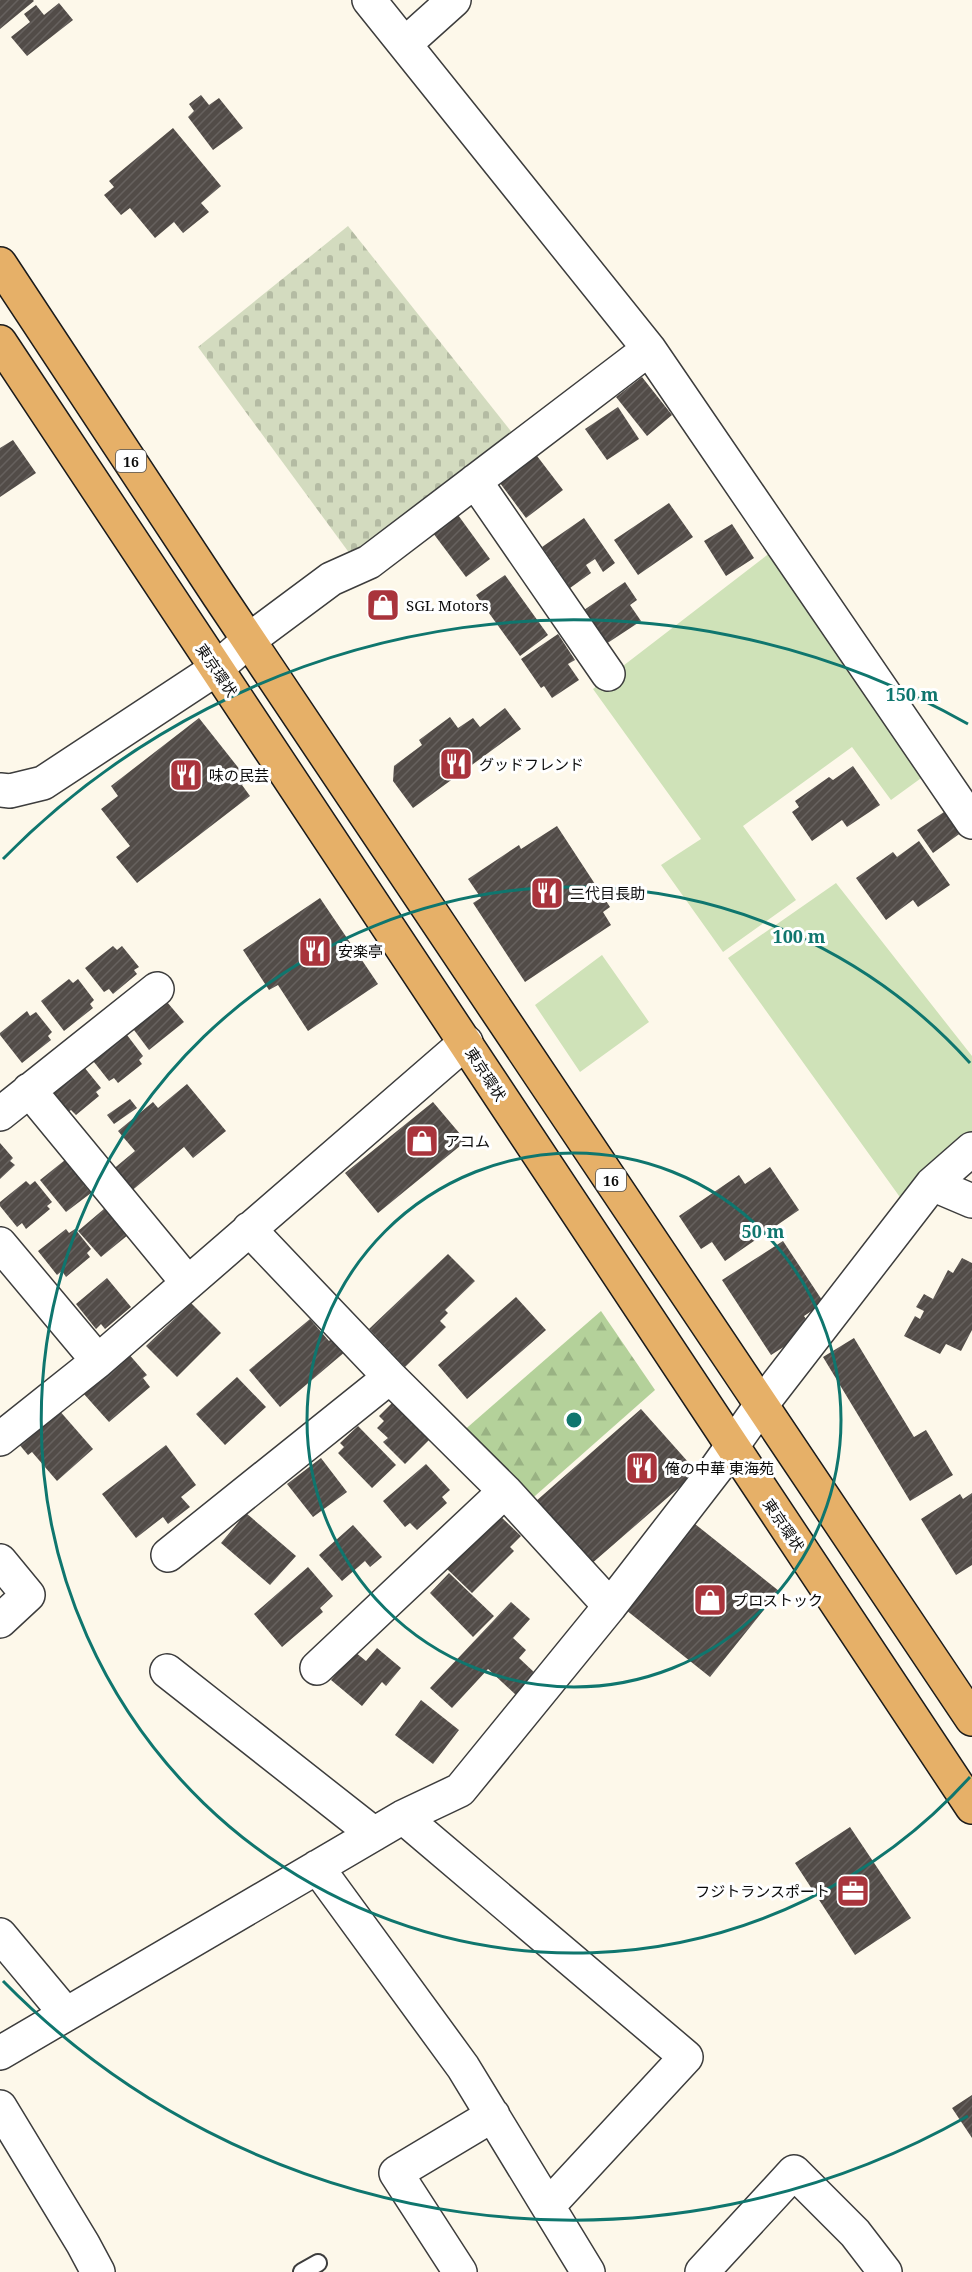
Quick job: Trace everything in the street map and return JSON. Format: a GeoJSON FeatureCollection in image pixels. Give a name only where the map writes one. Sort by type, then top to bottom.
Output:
{"type":"FeatureCollection","features":[{"type":"Feature","properties":{"kind":"highway","name":"16"},"geometry":{"type":"LineString","coordinates":[[0,264],[249,640],[972,1719]]}},
{"type":"Feature","properties":{"kind":"highway","name":"東京環状"},"geometry":{"type":"LineString","coordinates":[[0,342],[972,1807]]}},
{"type":"Feature","properties":{"kind":"street"},"geometry":{"type":"LineString","coordinates":[[369,0],[649,349],[972,822]]}},
{"type":"Feature","properties":{"kind":"street"},"geometry":{"type":"LineString","coordinates":[[405,44],[454,0]]}},
{"type":"Feature","properties":{"kind":"street"},"geometry":{"type":"LineString","coordinates":[[0,790],[10,791],[43,783],[216,669],[249,640],[331,579],[369,562],[649,349]]}},
{"type":"Feature","properties":{"kind":"street"},"geometry":{"type":"LineString","coordinates":[[475,481],[608,674]]}},
{"type":"Feature","properties":{"kind":"street"},"geometry":{"type":"LineString","coordinates":[[0,1114],[157,989]]}},
{"type":"Feature","properties":{"kind":"street"},"geometry":{"type":"LineString","coordinates":[[0,1439],[98,1361],[466,1042]]}},
{"type":"Feature","properties":{"kind":"street"},"geometry":{"type":"LineString","coordinates":[[29,1090],[188,1283]]}},
{"type":"Feature","properties":{"kind":"street"},"geometry":{"type":"LineString","coordinates":[[0,2053],[403,1817],[460,1790],[610,1606],[932,1184],[972,1149]]}},
{"type":"Feature","properties":{"kind":"street"},"geometry":{"type":"LineString","coordinates":[[932,1184],[972,1201]]}},
{"type":"Feature","properties":{"kind":"street"},"geometry":{"type":"LineString","coordinates":[[249,1229],[390,1377],[505,1491],[610,1606]]}},
{"type":"Feature","properties":{"kind":"street"},"geometry":{"type":"LineString","coordinates":[[0,1244],[98,1361]]}},
{"type":"Feature","properties":{"kind":"street"},"geometry":{"type":"LineString","coordinates":[[168,1555],[390,1377]]}},
{"type":"Feature","properties":{"kind":"street"},"geometry":{"type":"LineString","coordinates":[[317,1668],[505,1491]]}},
{"type":"Feature","properties":{"kind":"street"},"geometry":{"type":"LineString","coordinates":[[0,1561],[28,1595],[0,1621]]}},
{"type":"Feature","properties":{"kind":"street"},"geometry":{"type":"LineString","coordinates":[[167,1671],[374,1834]]}},
{"type":"Feature","properties":{"kind":"street"},"geometry":{"type":"LineString","coordinates":[[403,1817],[686,2058],[548,2206]]}},
{"type":"Feature","properties":{"kind":"street"},"geometry":{"type":"LineString","coordinates":[[317,1867],[463,2067],[588,2272]]}},
{"type":"Feature","properties":{"kind":"street"},"geometry":{"type":"LineString","coordinates":[[0,1935],[66,2014]]}},
{"type":"Feature","properties":{"kind":"street"},"geometry":{"type":"LineString","coordinates":[[0,2107],[98,2272]]}},
{"type":"Feature","properties":{"kind":"street"},"geometry":{"type":"LineString","coordinates":[[460,2272],[396,2173],[493,2115]]}},
{"type":"Feature","properties":{"kind":"street"},"geometry":{"type":"LineString","coordinates":[[702,2272],[794,2172],[855,2233],[885,2272]]}},
{"type":"Feature","properties":{"kind":"lane"},"geometry":{"type":"LineString","coordinates":[[302,2272],[318,2263]]}},
{"type":"Feature","properties":{"kind":"green space"},"geometry":{"type":"Polygon","coordinates":[[[348,226],[518,440],[365,554],[350,554],[198,347],[348,226]]]}},
{"type":"Feature","properties":{"kind":"green space"},"geometry":{"type":"Polygon","coordinates":[[[771,552],[924,776],[891,800],[852,747],[743,826],[796,900],[723,952],[661,865],[701,839],[593,689],[771,552]]]}},
{"type":"Feature","properties":{"kind":"green space"},"geometry":{"type":"Polygon","coordinates":[[[836,883],[972,1056],[972,1135],[902,1200],[728,958],[836,883]]]}},
{"type":"Feature","properties":{"kind":"green space"},"geometry":{"type":"Polygon","coordinates":[[[602,955],[649,1022],[580,1072],[535,1005],[602,955]]]}},
{"type":"Feature","properties":{"kind":"green space"},"geometry":{"type":"Polygon","coordinates":[[[601,1311],[655,1390],[527,1503],[461,1433],[601,1311]]]}},
{"type":"Feature","properties":{"kind":"building"},"geometry":{"type":"Polygon","coordinates":[[[0,0],[33,0],[34,1],[0,29],[0,0]]]}},
{"type":"Feature","properties":{"kind":"building"},"geometry":{"type":"Polygon","coordinates":[[[59,3],[73,20],[27,56],[11,37],[30,22],[24,14],[36,5],[44,15],[59,3]]]}},
{"type":"Feature","properties":{"kind":"building"},"geometry":{"type":"Polygon","coordinates":[[[201,95],[209,105],[219,98],[243,128],[213,150],[188,117],[194,111],[189,104],[201,95]]]}},
{"type":"Feature","properties":{"kind":"building"},"geometry":{"type":"Polygon","coordinates":[[[173,128],[221,186],[201,203],[209,212],[183,233],[174,222],[155,238],[130,208],[121,215],[104,195],[114,187],[109,181],[173,128]]]}},
{"type":"Feature","properties":{"kind":"building"},"geometry":{"type":"Polygon","coordinates":[[[642,377],[672,415],[647,436],[616,397],[642,377]]]}},
{"type":"Feature","properties":{"kind":"building"},"geometry":{"type":"Polygon","coordinates":[[[618,407],[639,439],[607,460],[585,429],[618,407]]]}},
{"type":"Feature","properties":{"kind":"building"},"geometry":{"type":"Polygon","coordinates":[[[13,440],[36,473],[0,497],[0,448],[13,440]]]}},
{"type":"Feature","properties":{"kind":"building"},"geometry":{"type":"Polygon","coordinates":[[[534,452],[563,490],[526,518],[497,479],[534,452]]]}},
{"type":"Feature","properties":{"kind":"building"},"geometry":{"type":"Polygon","coordinates":[[[669,503],[693,537],[638,575],[614,540],[669,503]]]}},
{"type":"Feature","properties":{"kind":"building"},"geometry":{"type":"Polygon","coordinates":[[[458,515],[490,559],[466,577],[433,533],[458,515]]]}},
{"type":"Feature","properties":{"kind":"building"},"geometry":{"type":"Polygon","coordinates":[[[584,518],[615,563],[603,572],[595,559],[586,565],[591,573],[570,588],[542,547],[584,518]]]}},
{"type":"Feature","properties":{"kind":"building"},"geometry":{"type":"Polygon","coordinates":[[[732,524],[754,558],[726,576],[704,541],[732,524]]]}},
{"type":"Feature","properties":{"kind":"building"},"geometry":{"type":"Polygon","coordinates":[[[505,575],[548,635],[520,656],[476,595],[505,575]]]}},
{"type":"Feature","properties":{"kind":"building"},"geometry":{"type":"Polygon","coordinates":[[[625,582],[637,600],[630,605],[641,621],[606,644],[584,610],[625,582]]]}},
{"type":"Feature","properties":{"kind":"building"},"geometry":{"type":"Polygon","coordinates":[[[558,634],[575,660],[568,664],[579,680],[552,698],[544,686],[541,688],[521,659],[558,634]]]}},
{"type":"Feature","properties":{"kind":"building"},"geometry":{"type":"Polygon","coordinates":[[[505,708],[521,729],[413,808],[393,781],[394,766],[422,745],[419,740],[450,717],[458,728],[473,718],[480,727],[505,708]]]}},
{"type":"Feature","properties":{"kind":"building"},"geometry":{"type":"Polygon","coordinates":[[[199,718],[248,780],[242,785],[250,796],[137,883],[116,857],[130,846],[101,809],[118,796],[111,786],[199,718]]]}},
{"type":"Feature","properties":{"kind":"building"},"geometry":{"type":"Polygon","coordinates":[[[853,766],[880,805],[847,827],[842,820],[812,841],[792,812],[799,807],[795,801],[829,777],[833,780],[853,766]]]}},
{"type":"Feature","properties":{"kind":"building"},"geometry":{"type":"Polygon","coordinates":[[[947,810],[962,832],[933,853],[917,830],[947,810]]]}},
{"type":"Feature","properties":{"kind":"building"},"geometry":{"type":"Polygon","coordinates":[[[557,826],[610,907],[603,912],[611,925],[525,982],[473,903],[481,898],[468,879],[519,845],[521,849],[557,826]]]}},
{"type":"Feature","properties":{"kind":"building"},"geometry":{"type":"Polygon","coordinates":[[[919,841],[950,885],[918,907],[913,900],[886,920],[856,878],[893,852],[897,857],[919,841]]]}},
{"type":"Feature","properties":{"kind":"building"},"geometry":{"type":"Polygon","coordinates":[[[320,898],[378,984],[308,1031],[278,985],[269,990],[243,950],[320,898]]]}},
{"type":"Feature","properties":{"kind":"building"},"geometry":{"type":"Polygon","coordinates":[[[113,946],[117,950],[122,946],[139,967],[134,970],[137,974],[113,994],[109,989],[104,992],[85,968],[113,946]]]}},
{"type":"Feature","properties":{"kind":"building"},"geometry":{"type":"Polygon","coordinates":[[[69,979],[73,983],[78,979],[94,1000],[90,1004],[93,1008],[64,1031],[41,1001],[69,979]]]}},
{"type":"Feature","properties":{"kind":"building"},"geometry":{"type":"Polygon","coordinates":[[[167,1002],[184,1022],[149,1050],[131,1026],[167,1002]]]}},
{"type":"Feature","properties":{"kind":"building"},"geometry":{"type":"Polygon","coordinates":[[[27,1011],[30,1016],[36,1012],[52,1032],[48,1036],[51,1040],[22,1063],[0,1033],[27,1011]]]}},
{"type":"Feature","properties":{"kind":"building"},"geometry":{"type":"Polygon","coordinates":[[[118,1035],[121,1039],[127,1035],[143,1056],[139,1060],[142,1064],[118,1083],[114,1078],[109,1081],[90,1057],[118,1035]]]}},
{"type":"Feature","properties":{"kind":"building"},"geometry":{"type":"Polygon","coordinates":[[[84,1067],[101,1088],[96,1092],[99,1096],[76,1115],[71,1110],[67,1113],[47,1089],[84,1067]]]}},
{"type":"Feature","properties":{"kind":"building"},"geometry":{"type":"Polygon","coordinates":[[[187,1084],[226,1131],[193,1158],[184,1147],[129,1193],[111,1171],[135,1151],[118,1131],[153,1102],[158,1108],[187,1084]]]}},
{"type":"Feature","properties":{"kind":"building"},"geometry":{"type":"Polygon","coordinates":[[[130,1099],[137,1108],[114,1124],[107,1115],[130,1099]]]}},
{"type":"Feature","properties":{"kind":"building"},"geometry":{"type":"Polygon","coordinates":[[[433,1102],[466,1141],[378,1213],[345,1173],[433,1102]]]}},
{"type":"Feature","properties":{"kind":"building"},"geometry":{"type":"Polygon","coordinates":[[[0,1143],[13,1158],[10,1161],[15,1165],[0,1179],[0,1143]]]}},
{"type":"Feature","properties":{"kind":"building"},"geometry":{"type":"Polygon","coordinates":[[[70,1156],[91,1181],[85,1186],[91,1193],[66,1212],[40,1180],[70,1156]]]}},
{"type":"Feature","properties":{"kind":"building"},"geometry":{"type":"Polygon","coordinates":[[[770,1167],[799,1210],[725,1261],[712,1242],[701,1249],[679,1216],[739,1175],[745,1184],[770,1167]]]}},
{"type":"Feature","properties":{"kind":"building"},"geometry":{"type":"Polygon","coordinates":[[[26,1181],[30,1185],[35,1181],[52,1202],[47,1206],[50,1209],[26,1229],[22,1223],[17,1227],[0,1206],[0,1202],[26,1181]]]}},
{"type":"Feature","properties":{"kind":"building"},"geometry":{"type":"Polygon","coordinates":[[[111,1203],[130,1227],[124,1232],[128,1235],[101,1257],[78,1231],[111,1203]]]}},
{"type":"Feature","properties":{"kind":"building"},"geometry":{"type":"Polygon","coordinates":[[[66,1229],[69,1233],[75,1229],[91,1249],[87,1253],[90,1257],[66,1277],[62,1271],[57,1275],[38,1251],[66,1229]]]}},
{"type":"Feature","properties":{"kind":"building"},"geometry":{"type":"Polygon","coordinates":[[[783,1241],[824,1303],[804,1316],[808,1322],[793,1341],[771,1355],[722,1280],[783,1241]]]}},
{"type":"Feature","properties":{"kind":"building"},"geometry":{"type":"Polygon","coordinates":[[[448,1254],[475,1281],[445,1310],[448,1313],[440,1321],[446,1327],[405,1367],[369,1329],[448,1254]]]}},
{"type":"Feature","properties":{"kind":"building"},"geometry":{"type":"Polygon","coordinates":[[[962,1258],[972,1263],[972,1330],[961,1351],[946,1344],[940,1354],[904,1336],[915,1316],[920,1319],[924,1311],[916,1307],[924,1294],[933,1299],[948,1270],[953,1273],[962,1258]]]}},
{"type":"Feature","properties":{"kind":"building"},"geometry":{"type":"Polygon","coordinates":[[[107,1278],[131,1307],[105,1329],[101,1324],[96,1329],[76,1304],[107,1278]]]}},
{"type":"Feature","properties":{"kind":"building"},"geometry":{"type":"Polygon","coordinates":[[[516,1297],[546,1330],[467,1399],[438,1365],[516,1297]]]}},
{"type":"Feature","properties":{"kind":"building"},"geometry":{"type":"Polygon","coordinates":[[[191,1303],[221,1333],[177,1377],[146,1346],[191,1303]]]}},
{"type":"Feature","properties":{"kind":"building"},"geometry":{"type":"Polygon","coordinates":[[[310,1319],[329,1341],[334,1336],[346,1351],[280,1407],[249,1370],[310,1319]]]}},
{"type":"Feature","properties":{"kind":"building"},"geometry":{"type":"Polygon","coordinates":[[[854,1338],[914,1437],[926,1430],[953,1475],[910,1501],[823,1357],[854,1338]]]}},
{"type":"Feature","properties":{"kind":"building"},"geometry":{"type":"Polygon","coordinates":[[[127,1352],[147,1375],[143,1378],[150,1387],[109,1422],[83,1393],[127,1352]]]}},
{"type":"Feature","properties":{"kind":"building"},"geometry":{"type":"Polygon","coordinates":[[[237,1377],[266,1407],[225,1445],[196,1414],[237,1377]]]}},
{"type":"Feature","properties":{"kind":"building"},"geometry":{"type":"Polygon","coordinates":[[[393,1402],[430,1439],[405,1464],[383,1442],[388,1438],[377,1428],[384,1421],[379,1416],[393,1402]]]}},
{"type":"Feature","properties":{"kind":"building"},"geometry":{"type":"Polygon","coordinates":[[[58,1409],[93,1449],[57,1481],[32,1452],[28,1455],[18,1443],[58,1409]]]}},
{"type":"Feature","properties":{"kind":"building"},"geometry":{"type":"Polygon","coordinates":[[[641,1409],[697,1472],[590,1565],[535,1502],[641,1409]]]}},
{"type":"Feature","properties":{"kind":"building"},"geometry":{"type":"Polygon","coordinates":[[[358,1426],[396,1465],[372,1488],[338,1453],[344,1447],[340,1443],[358,1426]]]}},
{"type":"Feature","properties":{"kind":"building"},"geometry":{"type":"Polygon","coordinates":[[[166,1445],[196,1485],[181,1497],[190,1507],[168,1524],[163,1517],[136,1538],[102,1494],[166,1445]]]}},
{"type":"Feature","properties":{"kind":"building"},"geometry":{"type":"Polygon","coordinates":[[[321,1458],[347,1492],[313,1517],[287,1484],[321,1458]]]}},
{"type":"Feature","properties":{"kind":"building"},"geometry":{"type":"Polygon","coordinates":[[[426,1464],[450,1490],[442,1497],[447,1503],[417,1530],[410,1523],[405,1527],[383,1501],[426,1464]]]}},
{"type":"Feature","properties":{"kind":"building"},"geometry":{"type":"Polygon","coordinates":[[[972,1493],[972,1565],[956,1575],[921,1519],[960,1494],[963,1499],[972,1493]]]}},
{"type":"Feature","properties":{"kind":"building"},"geometry":{"type":"Polygon","coordinates":[[[246,1513],[296,1556],[270,1585],[221,1543],[246,1513]]]}},
{"type":"Feature","properties":{"kind":"building"},"geometry":{"type":"Polygon","coordinates":[[[498,1514],[521,1536],[510,1547],[514,1551],[472,1593],[445,1567],[498,1514]]]}},
{"type":"Feature","properties":{"kind":"building"},"geometry":{"type":"Polygon","coordinates":[[[695,1524],[779,1591],[710,1677],[626,1610],[695,1524]]]}},
{"type":"Feature","properties":{"kind":"building"},"geometry":{"type":"Polygon","coordinates":[[[353,1525],[382,1557],[370,1567],[365,1561],[342,1581],[319,1555],[353,1525]]]}},
{"type":"Feature","properties":{"kind":"building"},"geometry":{"type":"Polygon","coordinates":[[[308,1567],[333,1596],[320,1608],[323,1612],[282,1647],[254,1614],[308,1567]]]}},
{"type":"Feature","properties":{"kind":"building"},"geometry":{"type":"Polygon","coordinates":[[[449,1573],[494,1616],[473,1637],[430,1593],[449,1573]]]}},
{"type":"Feature","properties":{"kind":"building"},"geometry":{"type":"Polygon","coordinates":[[[511,1602],[530,1619],[513,1638],[526,1650],[519,1658],[536,1674],[516,1695],[488,1669],[452,1708],[430,1688],[511,1602]]]}},
{"type":"Feature","properties":{"kind":"building"},"geometry":{"type":"Polygon","coordinates":[[[377,1648],[401,1668],[386,1686],[382,1682],[362,1706],[331,1680],[355,1652],[366,1661],[377,1648]]]}},
{"type":"Feature","properties":{"kind":"building"},"geometry":{"type":"Polygon","coordinates":[[[421,1700],[459,1730],[433,1764],[395,1735],[421,1700]]]}},
{"type":"Feature","properties":{"kind":"building","name":"フジトランスポート"},"geometry":{"type":"Polygon","coordinates":[[[850,1827],[911,1918],[855,1955],[795,1863],[850,1827]]]}},
{"type":"Feature","properties":{"kind":"building"},"geometry":{"type":"Polygon","coordinates":[[[972,2095],[972,2138],[952,2108],[972,2095]]]}},
{"type":"Feature","properties":{"kind":"place","name":"SGL Motors"},"geometry":{"type":"Point","coordinates":[383,605]}},
{"type":"Feature","properties":{"kind":"place","name":"グッドフレンド"},"geometry":{"type":"Point","coordinates":[456,764]}},
{"type":"Feature","properties":{"kind":"place","name":"味の民芸"},"geometry":{"type":"Point","coordinates":[186,775]}},
{"type":"Feature","properties":{"kind":"place","name":"二代目長助"},"geometry":{"type":"Point","coordinates":[547,893]}},
{"type":"Feature","properties":{"kind":"place","name":"安楽亭"},"geometry":{"type":"Point","coordinates":[315,951]}},
{"type":"Feature","properties":{"kind":"place","name":"アコム"},"geometry":{"type":"Point","coordinates":[422,1141]}},
{"type":"Feature","properties":{"kind":"place","name":"俺の中華 東海苑"},"geometry":{"type":"Point","coordinates":[642,1468]}},
{"type":"Feature","properties":{"kind":"place","name":"プロストック"},"geometry":{"type":"Point","coordinates":[710,1600]}},
{"type":"Feature","properties":{"kind":"place","name":"フジトランスポート"},"geometry":{"type":"Point","coordinates":[853,1891]}}]}
